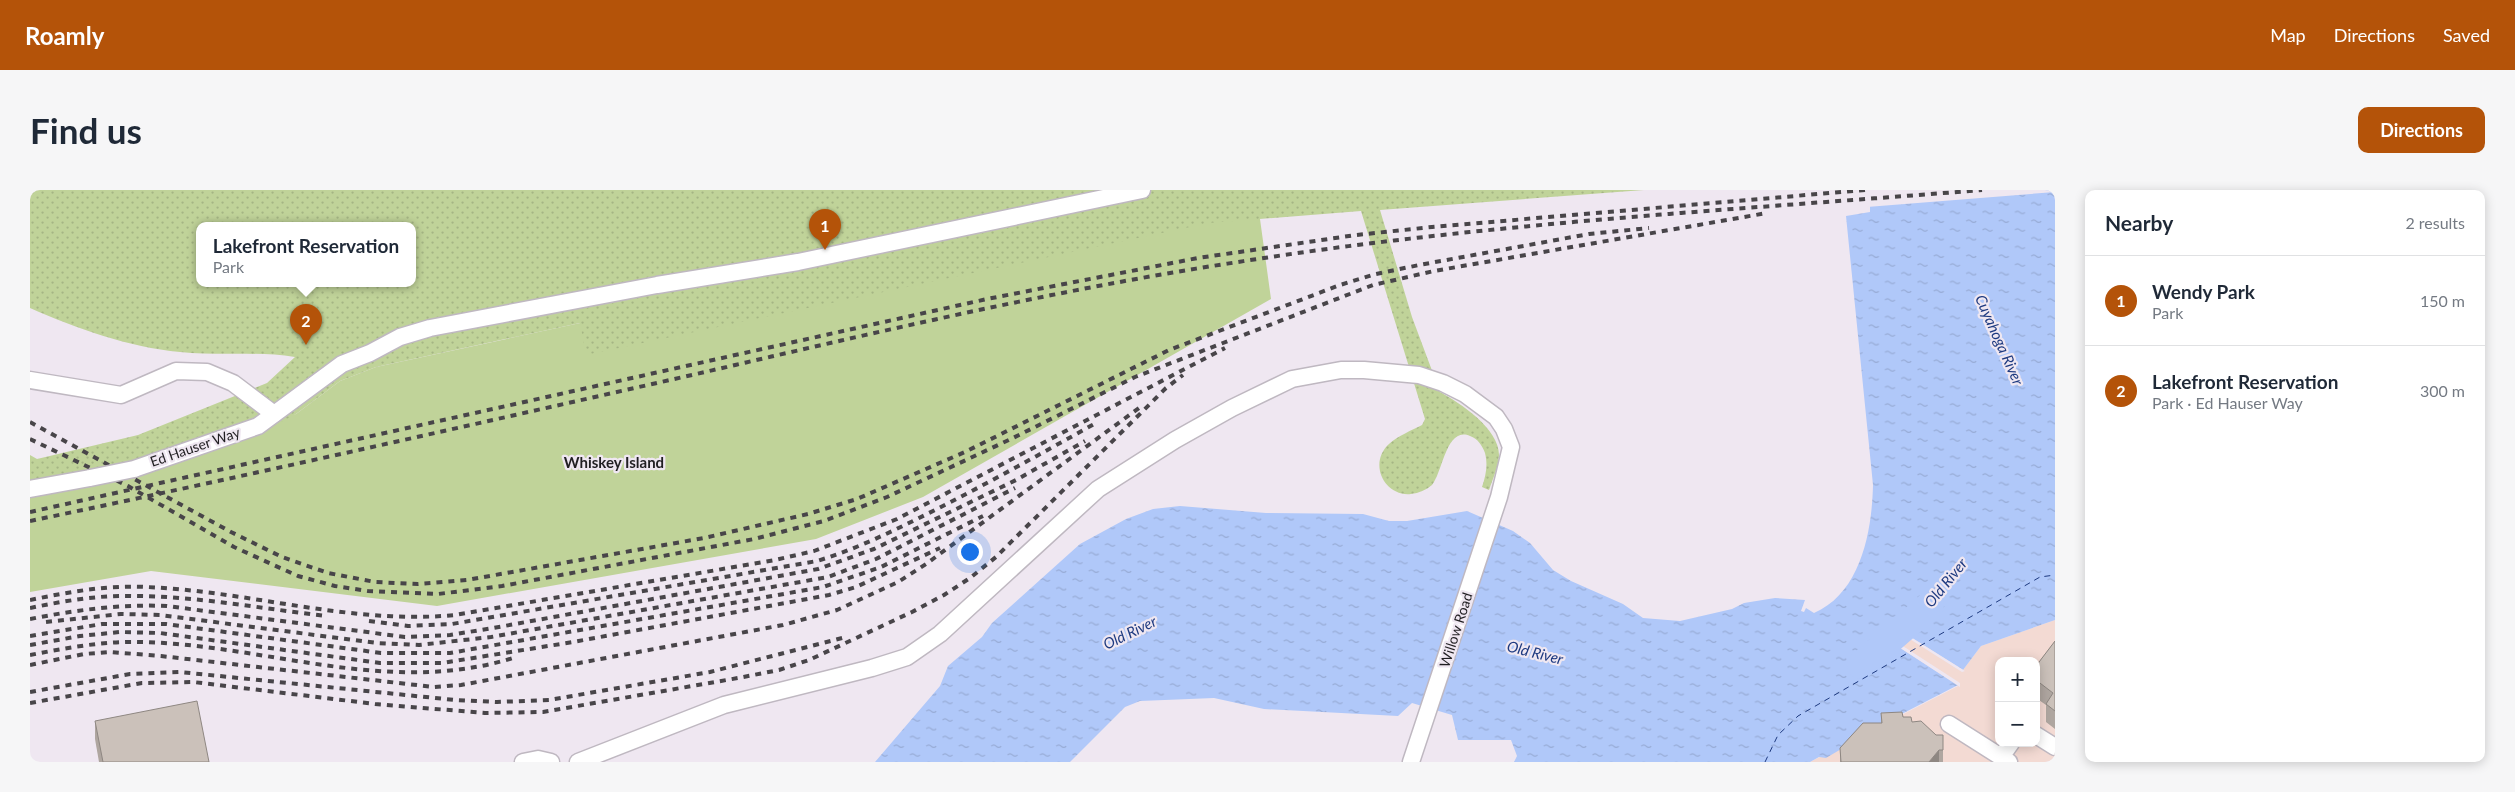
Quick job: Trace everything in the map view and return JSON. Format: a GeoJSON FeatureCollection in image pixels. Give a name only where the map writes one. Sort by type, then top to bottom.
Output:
{"type":"FeatureCollection","features":[{"type":"Feature","properties":{"kind":"street","name":"Ed Hauser Way"},"geometry":{"type":"LineString","coordinates":[[30,489],[134,469],[258,426],[342,364],[400,337],[430,328],[657,285],[798,262],[1142,190]]}},
{"type":"Feature","properties":{"kind":"street","name":"Willow Road"},"geometry":{"type":"LineString","coordinates":[[578,762],[724,705],[872,668],[907,657],[940,634],[1098,490],[1203,423],[1261,392],[1292,379],[1341,370],[1397,372],[1443,383],[1465,394],[1496,417],[1509,438],[1511,447],[1500,496],[1411,762]]}},
{"type":"Feature","properties":{"kind":"street"},"geometry":{"type":"LineString","coordinates":[[30,380],[120,395],[176,371],[207,372],[234,383],[274,414]]}},
{"type":"Feature","properties":{"kind":"street"},"geometry":{"type":"LineString","coordinates":[[1949,724],[2005,760],[2010,747]]}},
{"type":"Feature","properties":{"kind":"street"},"geometry":{"type":"LineString","coordinates":[[2040,738],[2055,747]]}},
{"type":"Feature","properties":{"kind":"street"},"geometry":{"type":"LineString","coordinates":[[523,762],[538,759],[551,762]]}},
{"type":"Feature","properties":{"kind":"shaded area"},"geometry":{"type":"Polygon","coordinates":[[[2055,620],[2055,762],[1810,762],[1958,686],[1885,638],[1893,626],[1963,670],[1981,646],[2055,620]]]}},
{"type":"Feature","properties":{"kind":"green space"},"geometry":{"type":"Polygon","coordinates":[[[30,190],[1644,190],[1380,210],[1412,317],[1440,392],[1477,418],[1493,436],[1498,446],[1499,456],[1489,490],[1482,487],[1486,466],[1483,447],[1473,437],[1462,435],[1455,438],[1450,444],[1436,479],[1425,490],[1411,494],[1401,493],[1387,485],[1382,477],[1380,460],[1383,452],[1397,438],[1422,425],[1425,419],[1361,211],[1209,223],[586,355],[580,323],[376,367],[340,381],[296,414],[266,430],[30,496],[30,455],[37,459],[138,435],[267,383],[295,357],[161,350],[104,336],[30,308],[30,190]]]}},
{"type":"Feature","properties":{"kind":"green space"},"geometry":{"type":"Polygon","coordinates":[[[1198,190],[1260,219],[1271,299],[923,497],[816,539],[437,606],[151,571],[30,592],[30,492],[296,414],[340,381],[376,367],[1198,190]]]}},
{"type":"Feature","properties":{"kind":"water","name":"Cuyahoga River"},"geometry":{"type":"Polygon","coordinates":[[[1870,190],[2055,190],[2055,620],[1981,646],[1963,670],[1893,626],[1885,638],[1958,685],[1892,719],[1826,758],[1819,757],[1810,762],[1514,762],[1517,756],[1511,740],[1458,740],[1452,715],[1412,703],[1398,716],[1264,709],[1214,698],[1140,701],[1125,707],[1070,762],[875,762],[940,686],[948,666],[982,637],[992,623],[1080,544],[1126,519],[1153,509],[1180,506],[1266,513],[1363,514],[1389,521],[1407,521],[1467,511],[1513,531],[1530,543],[1553,570],[1571,581],[1623,604],[1643,618],[1680,621],[1732,609],[1744,603],[1775,598],[1805,600],[1801,611],[1804,612],[1806,608],[1814,613],[1830,604],[1843,591],[1861,559],[1870,522],[1872,503],[1873,485],[1846,216],[1870,212],[1870,190]]]}},
{"type":"Feature","properties":{"kind":"pier"},"geometry":{"type":"Polygon","coordinates":[[[1867,190],[2055,190],[2055,192],[1867,207],[1867,190]]]}},
{"type":"Feature","properties":{"kind":"pier"},"geometry":{"type":"Polygon","coordinates":[[[1893,626],[1965,671],[1962,672],[1894,629],[1889,637],[1960,683],[1960,687],[1885,638],[1893,626]]]}},
{"type":"Feature","properties":{"kind":"building"},"geometry":{"type":"Polygon","coordinates":[[[2055,641],[2055,711],[2046,704],[2053,693],[2040,683],[2040,661],[2055,641]]]}},
{"type":"Feature","properties":{"kind":"building"},"geometry":{"type":"Polygon","coordinates":[[[197,701],[209,762],[103,762],[95,721],[197,701]]]}},
{"type":"Feature","properties":{"kind":"building"},"geometry":{"type":"Polygon","coordinates":[[[1902,712],[1903,717],[1911,717],[1912,722],[1921,721],[1936,735],[1943,735],[1943,750],[1939,750],[1929,762],[1841,762],[1840,748],[1863,723],[1882,723],[1881,713],[1902,712]]]}},
{"type":"Feature","properties":{"kind":"waterway","name":"Old River"},"geometry":{"type":"LineString","coordinates":[[1861,665],[1930,605]]}},
{"type":"Feature","properties":{"kind":"ferry route"},"geometry":{"type":"LineString","coordinates":[[1765,762],[1778,735],[1798,716],[2040,577],[2055,575]]}},
{"type":"Feature","properties":{"kind":"railway"},"geometry":{"type":"LineString","coordinates":[[30,512],[987,299],[1198,258],[1356,235],[1432,227],[1865,190]]}},
{"type":"Feature","properties":{"kind":"railway"},"geometry":{"type":"LineString","coordinates":[[30,521],[361,450],[964,313],[1169,273],[1330,249],[1516,227],[1982,190]]}},
{"type":"Feature","properties":{"kind":"railway"},"geometry":{"type":"LineString","coordinates":[[30,439],[128,486],[234,547],[298,576],[335,586],[368,591],[438,594],[502,586],[754,539],[824,521],[887,497],[1013,438],[1135,377],[1373,285],[1434,271],[1767,213]]}},
{"type":"Feature","properties":{"kind":"railway"},"geometry":{"type":"LineString","coordinates":[[30,422],[231,532],[282,557],[328,573],[375,582],[418,584],[467,580],[704,538],[808,514],[857,499],[965,452],[1169,350],[1340,285],[1376,274],[1419,265],[1589,234],[1649,228]]}},
{"type":"Feature","properties":{"kind":"railway"},"geometry":{"type":"LineString","coordinates":[[30,600],[102,588],[146,587],[223,594],[339,612],[416,617],[455,615],[775,560],[814,551],[897,519],[1225,348]]}},
{"type":"Feature","properties":{"kind":"railway"},"geometry":{"type":"LineString","coordinates":[[30,703],[142,683],[193,682],[375,704],[485,713],[543,712],[779,670],[809,660],[912,612],[944,595],[970,578],[996,557],[1166,388],[1183,375]]}},
{"type":"Feature","properties":{"kind":"railway"},"geometry":{"type":"LineString","coordinates":[[30,665],[84,654],[110,652],[161,656],[434,687],[461,685],[783,625],[837,610],[898,582],[926,564],[1139,408]]}},
{"type":"Feature","properties":{"kind":"railway"},"geometry":{"type":"LineString","coordinates":[[369,621],[408,626],[452,624],[817,561],[864,544],[909,523],[1096,423]]}},
{"type":"Feature","properties":{"kind":"railway"},"geometry":{"type":"LineString","coordinates":[[30,619],[98,608],[167,606],[405,637],[450,635],[493,628],[818,569],[874,549],[1016,480],[1085,441]]}},
{"type":"Feature","properties":{"kind":"railway"},"geometry":{"type":"LineString","coordinates":[[46,622],[121,614],[160,615],[377,643],[419,645],[491,637],[828,577],[876,559],[1015,488]]}},
{"type":"Feature","properties":{"kind":"railway"},"geometry":{"type":"LineString","coordinates":[[30,636],[102,624],[166,624],[381,653],[450,653],[823,587],[881,567],[983,516]]}},
{"type":"Feature","properties":{"kind":"railway"},"geometry":{"type":"LineString","coordinates":[[30,645],[80,636],[120,632],[160,633],[380,663],[442,663],[573,642],[829,595],[856,587],[940,548]]}},
{"type":"Feature","properties":{"kind":"railway"},"geometry":{"type":"LineString","coordinates":[[30,608],[68,601],[120,596],[206,600],[327,616]]}},
{"type":"Feature","properties":{"kind":"railway"},"geometry":{"type":"LineString","coordinates":[[30,692],[130,674],[180,672],[455,700],[497,702],[549,700],[710,672],[846,637]]}},
{"type":"Feature","properties":{"kind":"railway"},"geometry":{"type":"LineString","coordinates":[[30,655],[98,644],[139,642],[186,645],[373,671],[419,672],[466,669],[513,658]]}},
{"type":"Feature","properties":{"kind":"place","name":"Wendy Park"},"geometry":{"type":"Point","coordinates":[825,250]}},
{"type":"Feature","properties":{"kind":"place","name":"Lakefront Reservation"},"geometry":{"type":"Point","coordinates":[306,345]}},
{"type":"Feature","properties":{"kind":"district","name":"Whiskey Island"},"geometry":{"type":"Point","coordinates":[614,463]}}]}
